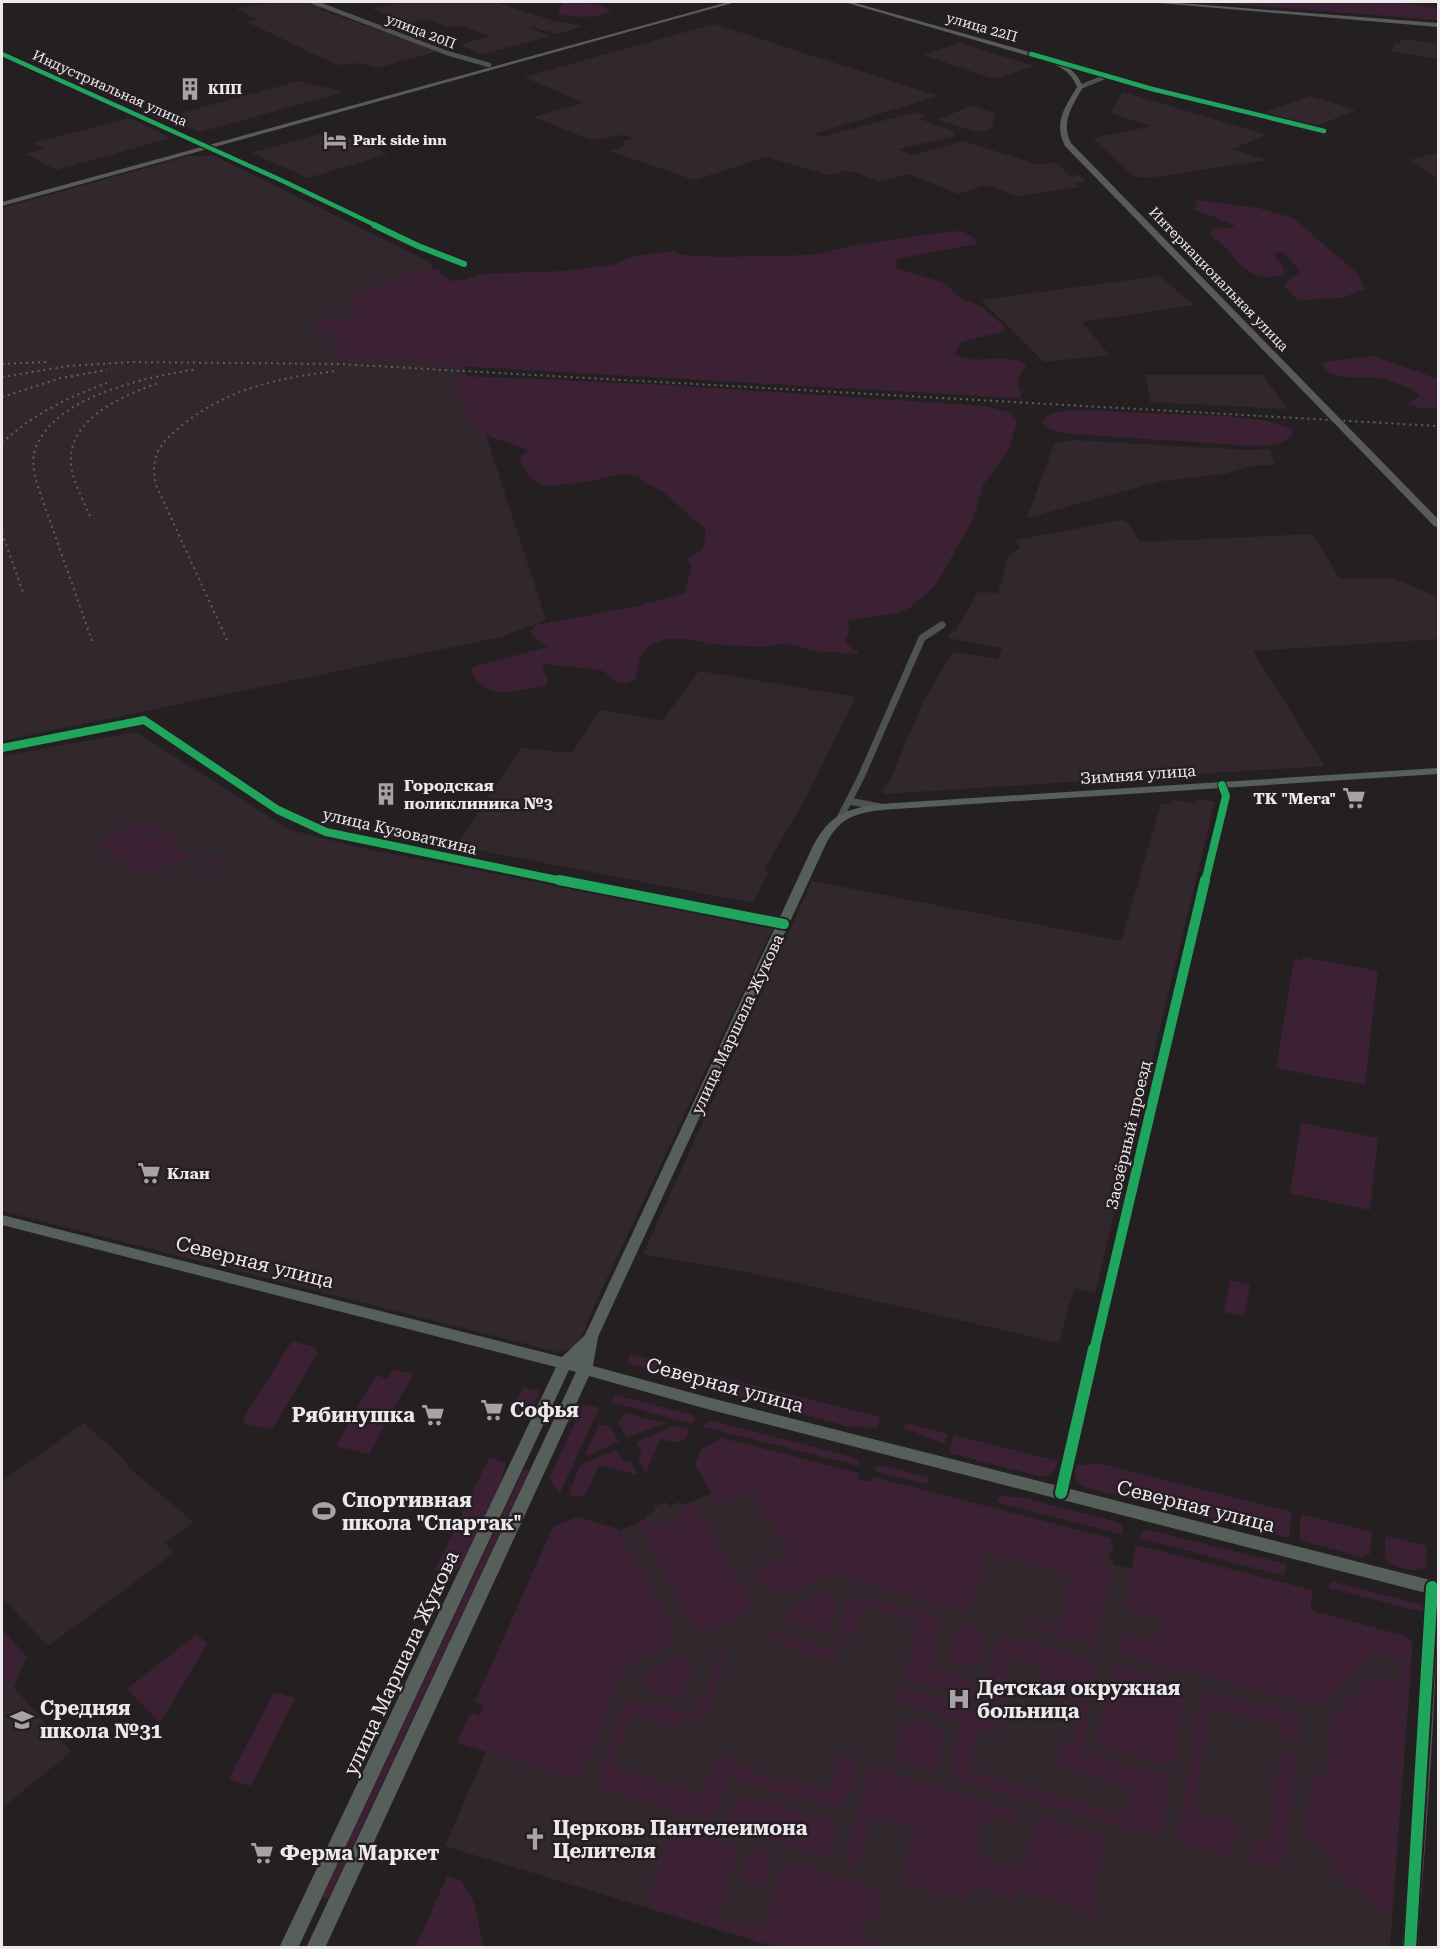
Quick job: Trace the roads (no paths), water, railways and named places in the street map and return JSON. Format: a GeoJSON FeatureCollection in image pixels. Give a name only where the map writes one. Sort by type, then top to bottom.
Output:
{"type":"FeatureCollection","features":[{"type":"Feature","properties":{"kind":"main road","name":"Индустриальная улица"},"geometry":{"type":"LineString","coordinates":[[204,146],[719,2]]}},
{"type":"Feature","properties":{"kind":"main road","name":"Индустриальная улица"},"geometry":{"type":"LineString","coordinates":[[2,202],[733,2]]}},
{"type":"Feature","properties":{"kind":"main road","name":"улица 22П"},"geometry":{"type":"LineString","coordinates":[[847,2],[1031,54]]}},
{"type":"Feature","properties":{"kind":"main road","name":"улица 22П"},"geometry":{"type":"LineString","coordinates":[[858,2],[892,14]]}},
{"type":"Feature","properties":{"kind":"main road"},"geometry":{"type":"LineString","coordinates":[[1150,2],[1438,25]]}},
{"type":"Feature","properties":{"kind":"main road"},"geometry":{"type":"LineString","coordinates":[[1031,54],[1057,63],[1077,80]]}},
{"type":"Feature","properties":{"kind":"main road","name":"Интернациональная улица"},"geometry":{"type":"LineString","coordinates":[[1077,80],[1062,122],[1062,131],[1068,144],[1438,524]]}},
{"type":"Feature","properties":{"kind":"main road","name":"Зимняя улица"},"geometry":{"type":"LineString","coordinates":[[841,816],[858,809],[880,807],[1438,771]]}},
{"type":"Feature","properties":{"kind":"main road","name":"улица Маршала Жукова"},"geometry":{"type":"LineString","coordinates":[[315,1947],[585,1369],[591,1338],[826,832],[841,816]]}},
{"type":"Feature","properties":{"kind":"main road","name":"Северная улица"},"geometry":{"type":"LineString","coordinates":[[2,1220],[566,1363],[707,1403],[1435,1588]]}},
{"type":"Feature","properties":{"kind":"main road","name":"улица Маршала Жукова"},"geometry":{"type":"LineString","coordinates":[[288,1947],[566,1363],[591,1338]]}},
{"type":"Feature","properties":{"kind":"main road"},"geometry":{"type":"LineString","coordinates":[[524,1452],[544,1457]]}},
{"type":"Feature","properties":{"kind":"street","name":"улица 20П"},"geometry":{"type":"LineString","coordinates":[[313,2],[441,51],[489,65]]}},
{"type":"Feature","properties":{"kind":"street","name":"Индустриальная улица"},"geometry":{"type":"LineString","coordinates":[[2,54],[204,146]]}},
{"type":"Feature","properties":{"kind":"street"},"geometry":{"type":"LineString","coordinates":[[1031,54],[1107,76],[1324,131]]}},
{"type":"Feature","properties":{"kind":"street"},"geometry":{"type":"LineString","coordinates":[[1092,71],[1079,71],[1077,80],[1090,82],[1107,76]]}},
{"type":"Feature","properties":{"kind":"street"},"geometry":{"type":"LineString","coordinates":[[204,146],[418,246],[464,264]]}},
{"type":"Feature","properties":{"kind":"street","name":"улица Маршала Жукова"},"geometry":{"type":"LineString","coordinates":[[841,816],[922,638],[942,625]]}},
{"type":"Feature","properties":{"kind":"street","name":"улица Кузоваткина"},"geometry":{"type":"LineString","coordinates":[[2,748],[144,720],[258,798],[326,832],[406,850],[784,924]]}},
{"type":"Feature","properties":{"kind":"street","name":"Заозёрный проезд"},"geometry":{"type":"LineString","coordinates":[[1061,1493],[1162,1056],[1226,796],[1222,785]]}},
{"type":"Feature","properties":{"kind":"street"},"geometry":{"type":"LineString","coordinates":[[854,790],[862,800],[880,807]]}},
{"type":"Feature","properties":{"kind":"street"},"geometry":{"type":"LineString","coordinates":[[849,801],[880,807]]}},
{"type":"Feature","properties":{"kind":"street"},"geometry":{"type":"LineString","coordinates":[[1410,1947],[1435,1588]]}},
{"type":"Feature","properties":{"kind":"railway"},"geometry":{"type":"LineString","coordinates":[[2,364],[46,362]]}},
{"type":"Feature","properties":{"kind":"railway"},"geometry":{"type":"LineString","coordinates":[[2,377],[68,366],[132,362],[339,364],[1438,426]]}},
{"type":"Feature","properties":{"kind":"railway"},"geometry":{"type":"LineString","coordinates":[[92,641],[37,484],[33,461],[34,452],[47,429],[63,414],[83,402],[130,383],[197,369]]}},
{"type":"Feature","properties":{"kind":"railway"},"geometry":{"type":"LineString","coordinates":[[2,397],[61,378],[107,370]]}},
{"type":"Feature","properties":{"kind":"railway"},"geometry":{"type":"LineString","coordinates":[[227,640],[156,485],[154,465],[159,449],[185,423],[202,411],[238,393],[277,381],[337,371]]}},
{"type":"Feature","properties":{"kind":"railway"},"geometry":{"type":"LineString","coordinates":[[2,443],[26,423],[53,407],[110,382]]}},
{"type":"Feature","properties":{"kind":"railway"},"geometry":{"type":"LineString","coordinates":[[90,516],[72,470],[72,447],[78,433],[88,421],[114,402],[158,383]]}},
{"type":"Feature","properties":{"kind":"railway"},"geometry":{"type":"LineString","coordinates":[[2,533],[24,595]]}},
{"type":"Feature","properties":{"kind":"place","name":"КПП"},"geometry":{"type":"Point","coordinates":[190,89]}},
{"type":"Feature","properties":{"kind":"place","name":"Park side inn"},"geometry":{"type":"Point","coordinates":[335,140]}},
{"type":"Feature","properties":{"kind":"place","name":"Городская поликлиника №3"},"geometry":{"type":"Point","coordinates":[386,794]}},
{"type":"Feature","properties":{"kind":"place","name":"ТК \"Мега\""},"geometry":{"type":"Point","coordinates":[1354,798]}},
{"type":"Feature","properties":{"kind":"place","name":"Клан"},"geometry":{"type":"Point","coordinates":[149,1173]}},
{"type":"Feature","properties":{"kind":"place","name":"Софья"},"geometry":{"type":"Point","coordinates":[492,1410]}},
{"type":"Feature","properties":{"kind":"place","name":"Рябинушка"},"geometry":{"type":"Point","coordinates":[433,1415]}},
{"type":"Feature","properties":{"kind":"place","name":"Спортивная школа \"Спартак\""},"geometry":{"type":"Point","coordinates":[324,1511]}},
{"type":"Feature","properties":{"kind":"place","name":"Детская окружная больница"},"geometry":{"type":"Point","coordinates":[959,1699]}},
{"type":"Feature","properties":{"kind":"place","name":"Средняя школа №31"},"geometry":{"type":"Point","coordinates":[22,1720]}},
{"type":"Feature","properties":{"kind":"place","name":"Церковь Пантелеимона Целителя"},"geometry":{"type":"Point","coordinates":[535,1839]}},
{"type":"Feature","properties":{"kind":"place","name":"Ферма Маркет"},"geometry":{"type":"Point","coordinates":[262,1853]}}]}
